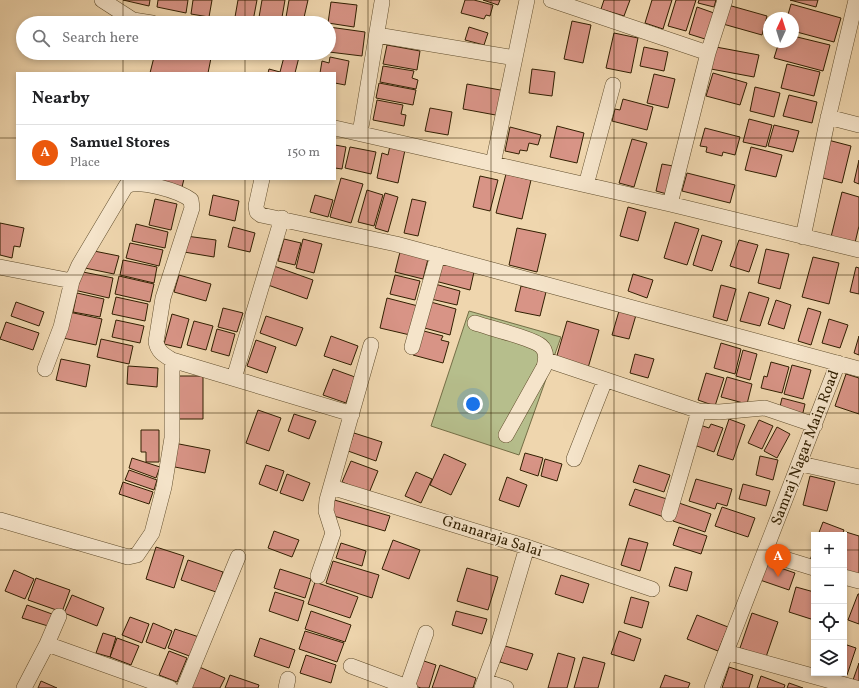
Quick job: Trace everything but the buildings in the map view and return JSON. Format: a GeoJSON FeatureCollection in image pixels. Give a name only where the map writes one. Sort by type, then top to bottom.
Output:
{"type":"FeatureCollection","features":[{"type":"Feature","properties":{"kind":"street"},"geometry":{"type":"LineString","coordinates":[[102,0],[127,16]]}},
{"type":"Feature","properties":{"kind":"street"},"geometry":{"type":"LineString","coordinates":[[493,164],[527,0]]}},
{"type":"Feature","properties":{"kind":"street"},"geometry":{"type":"LineString","coordinates":[[551,0],[708,53]]}},
{"type":"Feature","properties":{"kind":"street"},"geometry":{"type":"LineString","coordinates":[[670,204],[708,53],[725,0]]}},
{"type":"Feature","properties":{"kind":"street"},"geometry":{"type":"LineString","coordinates":[[803,237],[828,117],[856,0]]}},
{"type":"Feature","properties":{"kind":"street"},"geometry":{"type":"LineString","coordinates":[[360,133],[382,2]]}},
{"type":"Feature","properties":{"kind":"street"},"geometry":{"type":"LineString","coordinates":[[377,35],[515,58]]}},
{"type":"Feature","properties":{"kind":"street"},"geometry":{"type":"LineString","coordinates":[[586,185],[613,85]]}},
{"type":"Feature","properties":{"kind":"street"},"geometry":{"type":"LineString","coordinates":[[828,117],[859,124]]}},
{"type":"Feature","properties":{"kind":"street"},"geometry":{"type":"LineString","coordinates":[[336,128],[670,204],[859,250]]}},
{"type":"Feature","properties":{"kind":"street"},"geometry":{"type":"LineString","coordinates":[[262,180],[256,206],[257,212],[261,215],[282,218],[396,244],[859,369]]}},
{"type":"Feature","properties":{"kind":"street"},"geometry":{"type":"LineString","coordinates":[[45,369],[61,327],[72,281],[79,265],[126,186],[139,183],[183,194],[191,200],[192,208],[163,298],[156,342],[161,353],[172,360],[352,414]]}},
{"type":"Feature","properties":{"kind":"street"},"geometry":{"type":"LineString","coordinates":[[234,378],[282,218]]}},
{"type":"Feature","properties":{"kind":"street"},"geometry":{"type":"LineString","coordinates":[[412,347],[438,255]]}},
{"type":"Feature","properties":{"kind":"street"},"geometry":{"type":"LineString","coordinates":[[0,267],[72,281]]}},
{"type":"Feature","properties":{"kind":"street"},"geometry":{"type":"LineString","coordinates":[[475,323],[542,346],[547,360],[538,381],[506,435]]}},
{"type":"Feature","properties":{"kind":"street"},"geometry":{"type":"LineString","coordinates":[[318,576],[333,533],[326,511],[327,500],[372,345]]}},
{"type":"Feature","properties":{"kind":"street"},"geometry":{"type":"LineString","coordinates":[[0,520],[128,557],[138,555],[152,533],[164,487],[172,438],[172,360]]}},
{"type":"Feature","properties":{"kind":"street"},"geometry":{"type":"LineString","coordinates":[[547,360],[699,411],[719,412],[765,408],[815,425]]}},
{"type":"Feature","properties":{"kind":"street","name":"Samraj Nagar Main Road"},"geometry":{"type":"LineString","coordinates":[[712,688],[801,464],[838,364]]}},
{"type":"Feature","properties":{"kind":"street"},"geometry":{"type":"LineString","coordinates":[[574,459],[605,380]]}},
{"type":"Feature","properties":{"kind":"street"},"geometry":{"type":"LineString","coordinates":[[669,514],[699,411]]}},
{"type":"Feature","properties":{"kind":"street"},"geometry":{"type":"LineString","coordinates":[[801,464],[859,477]]}},
{"type":"Feature","properties":{"kind":"street","name":"Gnanaraja Salai"},"geometry":{"type":"LineString","coordinates":[[331,486],[527,547],[652,589]]}},
{"type":"Feature","properties":{"kind":"street"},"geometry":{"type":"LineString","coordinates":[[506,688],[484,684],[499,642],[527,547]]}},
{"type":"Feature","properties":{"kind":"street"},"geometry":{"type":"LineString","coordinates":[[765,553],[811,567]]}},
{"type":"Feature","properties":{"kind":"street"},"geometry":{"type":"LineString","coordinates":[[184,688],[238,557]]}},
{"type":"Feature","properties":{"kind":"street"},"geometry":{"type":"LineString","coordinates":[[847,578],[859,581]]}},
{"type":"Feature","properties":{"kind":"street"},"geometry":{"type":"LineString","coordinates":[[24,688],[47,644],[59,616]]}},
{"type":"Feature","properties":{"kind":"street"},"geometry":{"type":"LineString","coordinates":[[351,666],[408,688],[426,633]]}},
{"type":"Feature","properties":{"kind":"street"},"geometry":{"type":"LineString","coordinates":[[47,644],[170,688]]}},
{"type":"Feature","properties":{"kind":"street"},"geometry":{"type":"LineString","coordinates":[[726,652],[856,688]]}},
{"type":"Feature","properties":{"kind":"green space"},"geometry":{"type":"Polygon","coordinates":[[[469,311],[561,337],[519,455],[431,426],[469,311]]]}},
{"type":"Feature","properties":{"kind":"place","name":"Samuel Stores"},"geometry":{"type":"Point","coordinates":[778,577]}}]}
